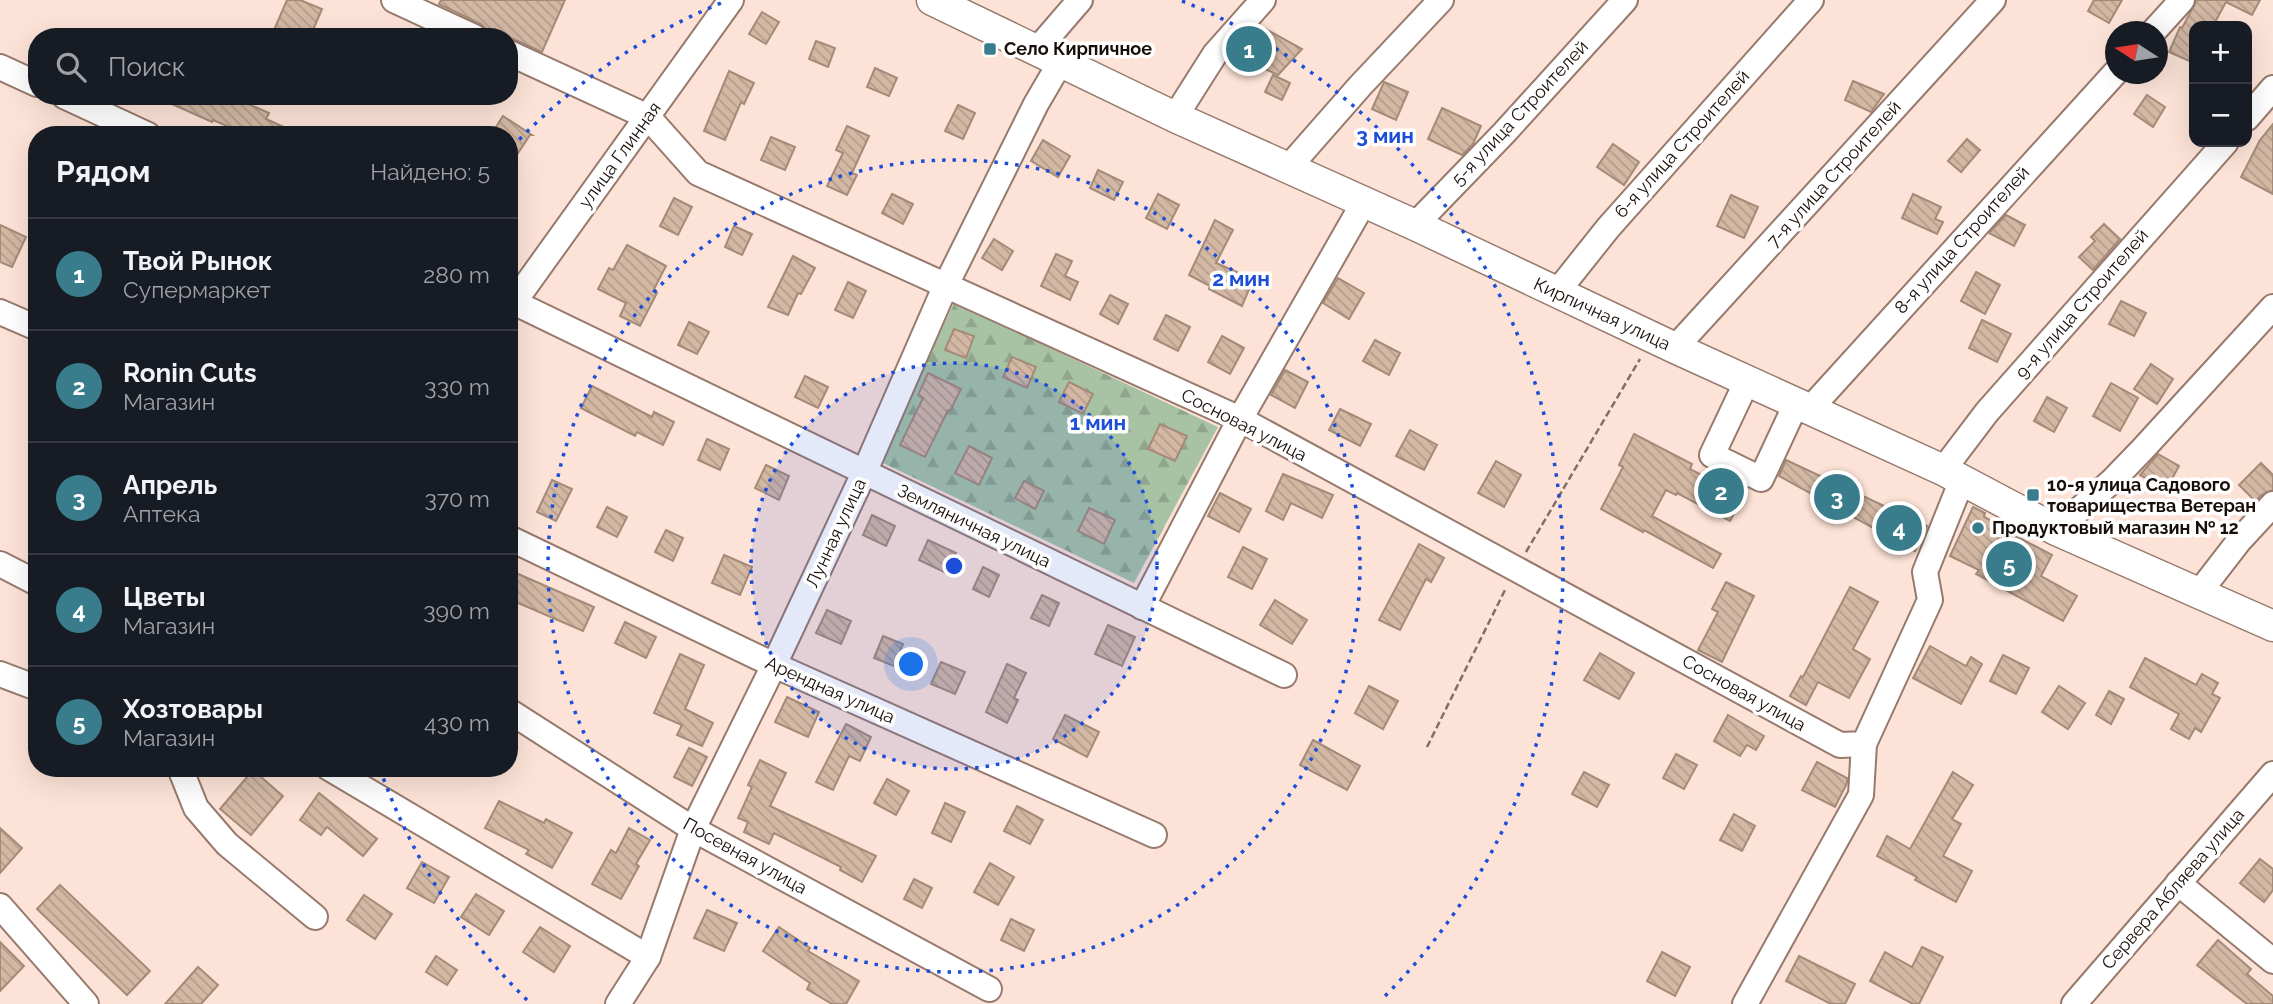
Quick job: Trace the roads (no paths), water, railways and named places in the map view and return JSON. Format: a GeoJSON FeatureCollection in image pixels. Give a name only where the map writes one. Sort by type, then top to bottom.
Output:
{"type":"FeatureCollection","features":[{"type":"Feature","properties":{"kind":"main road","name":"Кирпичная улица"},"geometry":{"type":"LineString","coordinates":[[932,0],[1175,117],[1415,225],[1953,475],[2056,530],[2273,626]]}},
{"type":"Feature","properties":{"kind":"street"},"geometry":{"type":"LineString","coordinates":[[394,0],[455,28]]}},
{"type":"Feature","properties":{"kind":"street","name":"улица Глинная"},"geometry":{"type":"LineString","coordinates":[[518,293],[731,0]]}},
{"type":"Feature","properties":{"kind":"street","name":"Лунная улица"},"geometry":{"type":"LineString","coordinates":[[618,1004],[648,957],[693,829],[864,473],[945,287],[1033,111],[1048,57],[1080,0]]}},
{"type":"Feature","properties":{"kind":"street"},"geometry":{"type":"LineString","coordinates":[[1175,117],[1215,54],[1263,0]]}},
{"type":"Feature","properties":{"kind":"street"},"geometry":{"type":"LineString","coordinates":[[1288,168],[1441,0]]}},
{"type":"Feature","properties":{"kind":"street","name":"5-я улица Строителей"},"geometry":{"type":"LineString","coordinates":[[1415,225],[1504,133],[1625,0]]}},
{"type":"Feature","properties":{"kind":"street","name":"6-я улица Строителей"},"geometry":{"type":"LineString","coordinates":[[1557,292],[1608,228],[1811,0]]}},
{"type":"Feature","properties":{"kind":"street","name":"7-я улица Строителей"},"geometry":{"type":"LineString","coordinates":[[1664,343],[1993,0]]}},
{"type":"Feature","properties":{"kind":"street"},"geometry":{"type":"LineString","coordinates":[[2163,21],[2182,0]]}},
{"type":"Feature","properties":{"kind":"street"},"geometry":{"type":"LineString","coordinates":[[518,57],[648,117]]}},
{"type":"Feature","properties":{"kind":"street"},"geometry":{"type":"LineString","coordinates":[[0,67],[28,80]]}},
{"type":"Feature","properties":{"kind":"street","name":"8-я улица Строителей"},"geometry":{"type":"LineString","coordinates":[[1747,381],[1712,455],[1760,479],[1803,407],[2105,84]]}},
{"type":"Feature","properties":{"kind":"street"},"geometry":{"type":"LineString","coordinates":[[2252,112],[2273,88]]}},
{"type":"Feature","properties":{"kind":"street"},"geometry":{"type":"LineString","coordinates":[[83,105],[129,126]]}},
{"type":"Feature","properties":{"kind":"street","name":"Сосновая улица"},"geometry":{"type":"LineString","coordinates":[[648,117],[698,173],[1240,419],[1840,745],[1864,744]]}},
{"type":"Feature","properties":{"kind":"street","name":"9-я улица Строителей"},"geometry":{"type":"LineString","coordinates":[[1864,744],[1930,600],[1925,572],[1953,475],[1987,412],[2221,147]]}},
{"type":"Feature","properties":{"kind":"street"},"geometry":{"type":"LineString","coordinates":[[1142,607],[1240,419],[1364,202]]}},
{"type":"Feature","properties":{"kind":"street","name":"Земляничная улица"},"geometry":{"type":"LineString","coordinates":[[518,306],[1284,676]]}},
{"type":"Feature","properties":{"kind":"street"},"geometry":{"type":"LineString","coordinates":[[2056,530],[2112,481],[2273,307]]}},
{"type":"Feature","properties":{"kind":"street"},"geometry":{"type":"LineString","coordinates":[[0,312],[28,324]]}},
{"type":"Feature","properties":{"kind":"street"},"geometry":{"type":"LineString","coordinates":[[2198,594],[2239,541],[2273,504]]}},
{"type":"Feature","properties":{"kind":"street","name":"Арендная улица"},"geometry":{"type":"LineString","coordinates":[[518,542],[774,665],[1154,835]]}},
{"type":"Feature","properties":{"kind":"street"},"geometry":{"type":"LineString","coordinates":[[0,565],[28,579]]}},
{"type":"Feature","properties":{"kind":"street"},"geometry":{"type":"LineString","coordinates":[[0,674],[28,685]]}},
{"type":"Feature","properties":{"kind":"street","name":"Посевная улица"},"geometry":{"type":"LineString","coordinates":[[518,717],[693,829],[989,989]]}},
{"type":"Feature","properties":{"kind":"street"},"geometry":{"type":"LineString","coordinates":[[1745,1004],[1861,795],[1864,744]]}},
{"type":"Feature","properties":{"kind":"street","name":"Сервера Абляева улица"},"geometry":{"type":"LineString","coordinates":[[2074,1004],[2273,774]]}},
{"type":"Feature","properties":{"kind":"street"},"geometry":{"type":"LineString","coordinates":[[184,777],[196,808],[227,844],[315,917]]}},
{"type":"Feature","properties":{"kind":"street"},"geometry":{"type":"LineString","coordinates":[[344,777],[648,957]]}},
{"type":"Feature","properties":{"kind":"street"},"geometry":{"type":"LineString","coordinates":[[2178,883],[2273,961]]}},
{"type":"Feature","properties":{"kind":"street"},"geometry":{"type":"LineString","coordinates":[[0,906],[86,1004]]}},
{"type":"Feature","properties":{"kind":"place","name":"Село Кирпичное"},"geometry":{"type":"Point","coordinates":[990,49]}},
{"type":"Feature","properties":{"kind":"place","name":"Твой Рынок"},"geometry":{"type":"Point","coordinates":[1249,49]}},
{"type":"Feature","properties":{"kind":"place","name":"Ronin Cuts"},"geometry":{"type":"Point","coordinates":[1721,491]}},
{"type":"Feature","properties":{"kind":"place","name":"10-я улица Садового товарищества Ветеран"},"geometry":{"type":"Point","coordinates":[2033,495]}},
{"type":"Feature","properties":{"kind":"place","name":"Апрель"},"geometry":{"type":"Point","coordinates":[1837,497]}},
{"type":"Feature","properties":{"kind":"place","name":"Цветы"},"geometry":{"type":"Point","coordinates":[1899,528]}},
{"type":"Feature","properties":{"kind":"place","name":"Продуктовый магазин № 12"},"geometry":{"type":"Point","coordinates":[1978,528]}},
{"type":"Feature","properties":{"kind":"place","name":"Хозтовары"},"geometry":{"type":"Point","coordinates":[2009,564]}}]}
